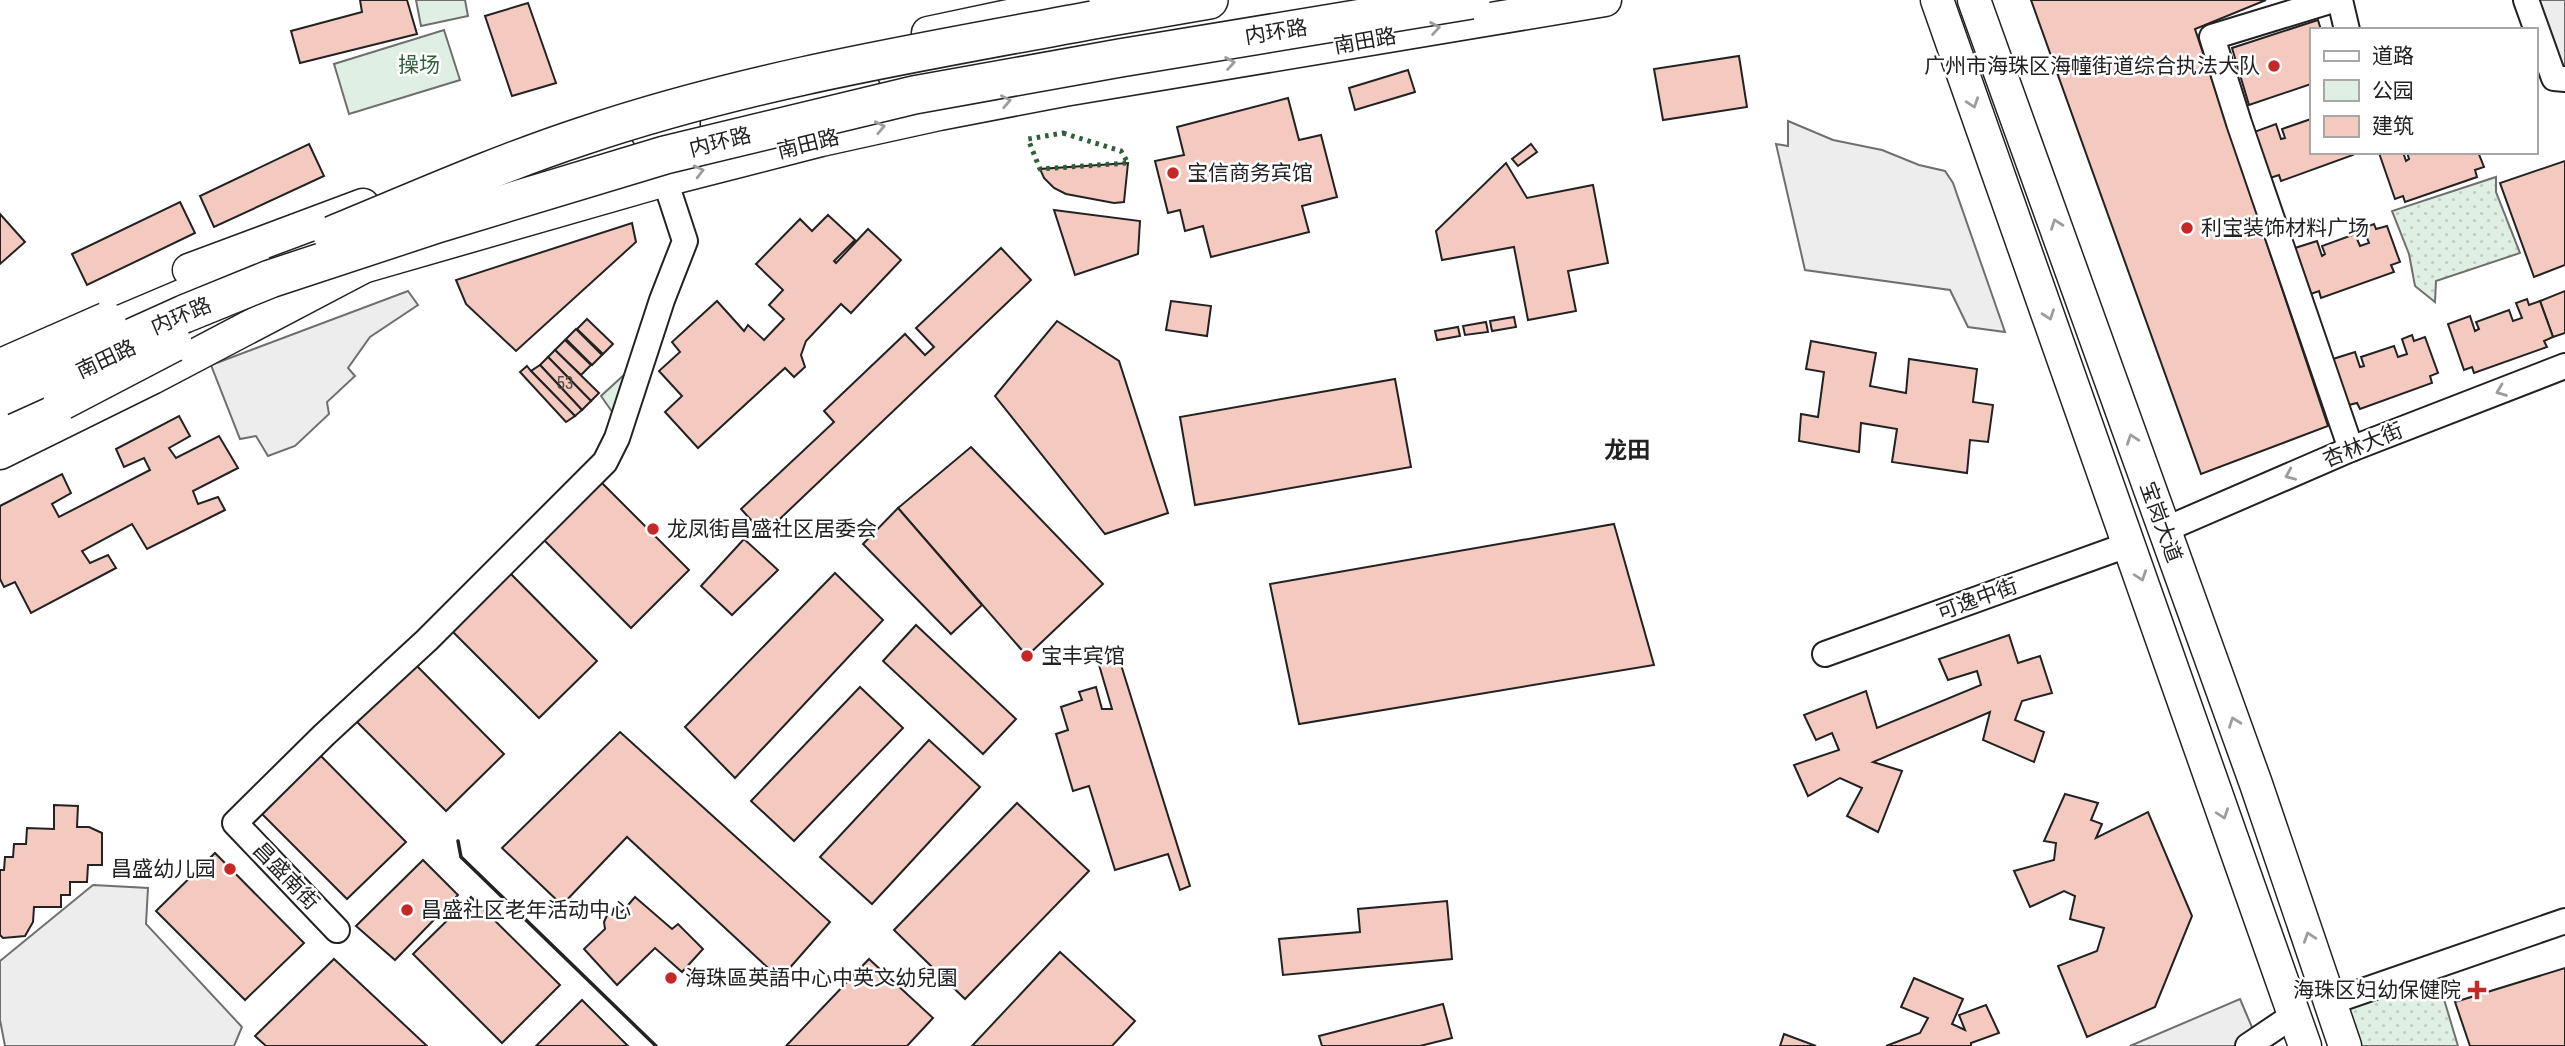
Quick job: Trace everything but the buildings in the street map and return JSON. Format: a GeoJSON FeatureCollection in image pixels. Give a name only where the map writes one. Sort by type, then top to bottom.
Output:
{"type":"FeatureCollection","features":[{"type":"Feature","properties":{"kind":"highway"},"geometry":{"type":"LineString","coordinates":[[300,249],[551,147],[669,110],[812,73],[1088,10],[1209,0]]}},
{"type":"Feature","properties":{"kind":"highway","name":"内环路"},"geometry":{"type":"LineString","coordinates":[[0,368],[177,291],[300,249],[527,174],[766,107],[969,64],[1352,0]]}},
{"type":"Feature","properties":{"kind":"highway","name":"内环路"},"geometry":{"type":"LineString","coordinates":[[0,397],[184,314],[270,279],[439,201],[665,155],[914,95],[1471,0]]}},
{"type":"Feature","properties":{"kind":"highway"},"geometry":{"type":"LineString","coordinates":[[0,434],[259,301],[439,201]]}},
{"type":"Feature","properties":{"kind":"main road","name":"南田路"},"geometry":{"type":"LineString","coordinates":[[300,249],[439,201],[674,135],[812,100],[930,74],[1369,0]]}},
{"type":"Feature","properties":{"kind":"main road","name":"南田路"},"geometry":{"type":"LineString","coordinates":[[0,411],[124,323],[207,316],[367,265],[666,180],[821,140],[1064,90],[1605,0]]}},
{"type":"Feature","properties":{"kind":"main road"},"geometry":{"type":"LineString","coordinates":[[1917,0],[1942,12]]}},
{"type":"Feature","properties":{"kind":"main road","name":"宝岗大道"},"geometry":{"type":"LineString","coordinates":[[1974,0],[2256,784],[2345,1046]]}},
{"type":"Feature","properties":{"kind":"main road"},"geometry":{"type":"LineString","coordinates":[[1987,40],[1996,0]]}},
{"type":"Feature","properties":{"kind":"main road"},"geometry":{"type":"LineString","coordinates":[[236,263],[439,201],[480,161],[615,114],[717,84],[832,55],[1088,10]]}},
{"type":"Feature","properties":{"kind":"main road","name":"宝岗大道"},"geometry":{"type":"LineString","coordinates":[[1942,12],[2305,1046]]}},
{"type":"Feature","properties":{"kind":"main road"},"geometry":{"type":"LineString","coordinates":[[0,352],[124,323],[189,270],[300,249]]}},
{"type":"Feature","properties":{"kind":"main road","name":"南田路"},"geometry":{"type":"LineString","coordinates":[[0,376],[124,323],[236,263]]}},
{"type":"Feature","properties":{"kind":"main road"},"geometry":{"type":"LineString","coordinates":[[0,453],[152,378],[367,265]]}},
{"type":"Feature","properties":{"kind":"main road"},"geometry":{"type":"LineString","coordinates":[[2294,1015],[2331,1002]]}},
{"type":"Feature","properties":{"kind":"street"},"geometry":{"type":"LineString","coordinates":[[2333,0],[2212,37],[2243,136],[2351,449]]}},
{"type":"Feature","properties":{"kind":"street"},"geometry":{"type":"LineString","coordinates":[[2340,0],[2347,28]]}},
{"type":"Feature","properties":{"kind":"street"},"geometry":{"type":"LineString","coordinates":[[2526,0],[2535,28]]}},
{"type":"Feature","properties":{"kind":"street"},"geometry":{"type":"LineString","coordinates":[[2537,35],[2551,79]]}},
{"type":"Feature","properties":{"kind":"street"},"geometry":{"type":"LineString","coordinates":[[930,74],[939,114]]}},
{"type":"Feature","properties":{"kind":"street"},"geometry":{"type":"LineString","coordinates":[[812,100],[821,140]]}},
{"type":"Feature","properties":{"kind":"street","name":"昌盛南街"},"geometry":{"type":"LineString","coordinates":[[337,930],[234,823],[427,640],[605,462],[617,438],[662,300],[685,241],[666,180]]}},
{"type":"Feature","properties":{"kind":"street"},"geometry":{"type":"LineString","coordinates":[[124,323],[152,378]]}},
{"type":"Feature","properties":{"kind":"street","name":"杏林大街"},"geometry":{"type":"LineString","coordinates":[[2164,530],[2351,449],[2565,366]]}},
{"type":"Feature","properties":{"kind":"street","name":"可逸中街"},"geometry":{"type":"LineString","coordinates":[[1825,654],[2130,544]]}},
{"type":"Feature","properties":{"kind":"street"},"geometry":{"type":"LineString","coordinates":[[2331,1002],[2565,921]]}},
{"type":"Feature","properties":{"kind":"street"},"geometry":{"type":"LineString","coordinates":[[2248,1046],[2294,1015]]}},
{"type":"Feature","properties":{"kind":"green space","name":"操场"},"geometry":{"type":"Polygon","coordinates":[[[416,0],[465,0],[468,16],[421,26],[416,0]]]}},
{"type":"Feature","properties":{"kind":"green space","name":"操场"},"geometry":{"type":"Polygon","coordinates":[[[444,30],[460,80],[349,114],[334,64],[444,30]]]}},
{"type":"Feature","properties":{"kind":"green space"},"geometry":{"type":"Polygon","coordinates":[[[2496,177],[2496,192],[2520,253],[2436,281],[2435,302],[2415,286],[2409,254],[2392,211],[2496,177]]]}},
{"type":"Feature","properties":{"kind":"green space"},"geometry":{"type":"Polygon","coordinates":[[[626,373],[615,416],[601,396],[626,373]]]}},
{"type":"Feature","properties":{"kind":"green space"},"geometry":{"type":"Polygon","coordinates":[[[2437,976],[2458,1046],[2354,1046],[2342,1008],[2437,976]]]}},
{"type":"Feature","properties":{"kind":"shaded area"},"geometry":{"type":"Polygon","coordinates":[[[2537,0],[2565,0],[2565,69],[2560,69],[2537,0]]]}},
{"type":"Feature","properties":{"kind":"shaded area"},"geometry":{"type":"Polygon","coordinates":[[[1788,121],[1833,140],[1882,150],[1919,165],[1945,171],[1953,183],[2005,332],[1968,327],[1950,290],[1805,270],[1776,144],[1788,146],[1788,121]]]}},
{"type":"Feature","properties":{"kind":"shaded area"},"geometry":{"type":"Polygon","coordinates":[[[408,291],[418,305],[370,337],[348,368],[355,376],[327,402],[329,414],[295,446],[268,456],[256,436],[240,439],[211,365],[408,291]]]}},
{"type":"Feature","properties":{"kind":"shaded area"},"geometry":{"type":"Polygon","coordinates":[[[93,885],[148,888],[146,924],[242,1027],[234,1046],[5,1046],[0,1020],[0,961],[93,885]]]}},
{"type":"Feature","properties":{"kind":"shaded area"},"geometry":{"type":"Polygon","coordinates":[[[2240,999],[2260,1046],[2130,1046],[2240,999]]]}},
{"type":"Feature","properties":{"kind":"hedge"},"geometry":{"type":"LineString","coordinates":[[1063,133],[1121,151],[1128,163],[1040,169],[1028,139],[1063,133]]}},
{"type":"Feature","properties":{"kind":"wall"},"geometry":{"type":"LineString","coordinates":[[458,841],[461,857],[656,1046]]}},
{"type":"Feature","properties":{"kind":"place","name":"广州市海珠区海幢街道综合执法大队"},"geometry":{"type":"Point","coordinates":[2274,66]}},
{"type":"Feature","properties":{"kind":"place","name":"宝信商务宾馆"},"geometry":{"type":"Point","coordinates":[1173,173]}},
{"type":"Feature","properties":{"kind":"place","name":"利宝装饰材料广场"},"geometry":{"type":"Point","coordinates":[2187,228]}},
{"type":"Feature","properties":{"kind":"place","name":"龙凤街昌盛社区居委会"},"geometry":{"type":"Point","coordinates":[653,529]}},
{"type":"Feature","properties":{"kind":"place","name":"宝丰宾馆"},"geometry":{"type":"Point","coordinates":[1027,656]}},
{"type":"Feature","properties":{"kind":"place","name":"昌盛幼儿园"},"geometry":{"type":"Point","coordinates":[230,869]}},
{"type":"Feature","properties":{"kind":"place","name":"昌盛社区老年活动中心"},"geometry":{"type":"Point","coordinates":[407,910]}},
{"type":"Feature","properties":{"kind":"place","name":"海珠區英語中心中英文幼兒園"},"geometry":{"type":"Point","coordinates":[671,978]}},
{"type":"Feature","properties":{"kind":"place","name":"海珠区妇幼保健院"},"geometry":{"type":"Point","coordinates":[2477,990]}},
{"type":"Feature","properties":{"kind":"district","name":"龙田"},"geometry":{"type":"Point","coordinates":[1627,450]}}]}
